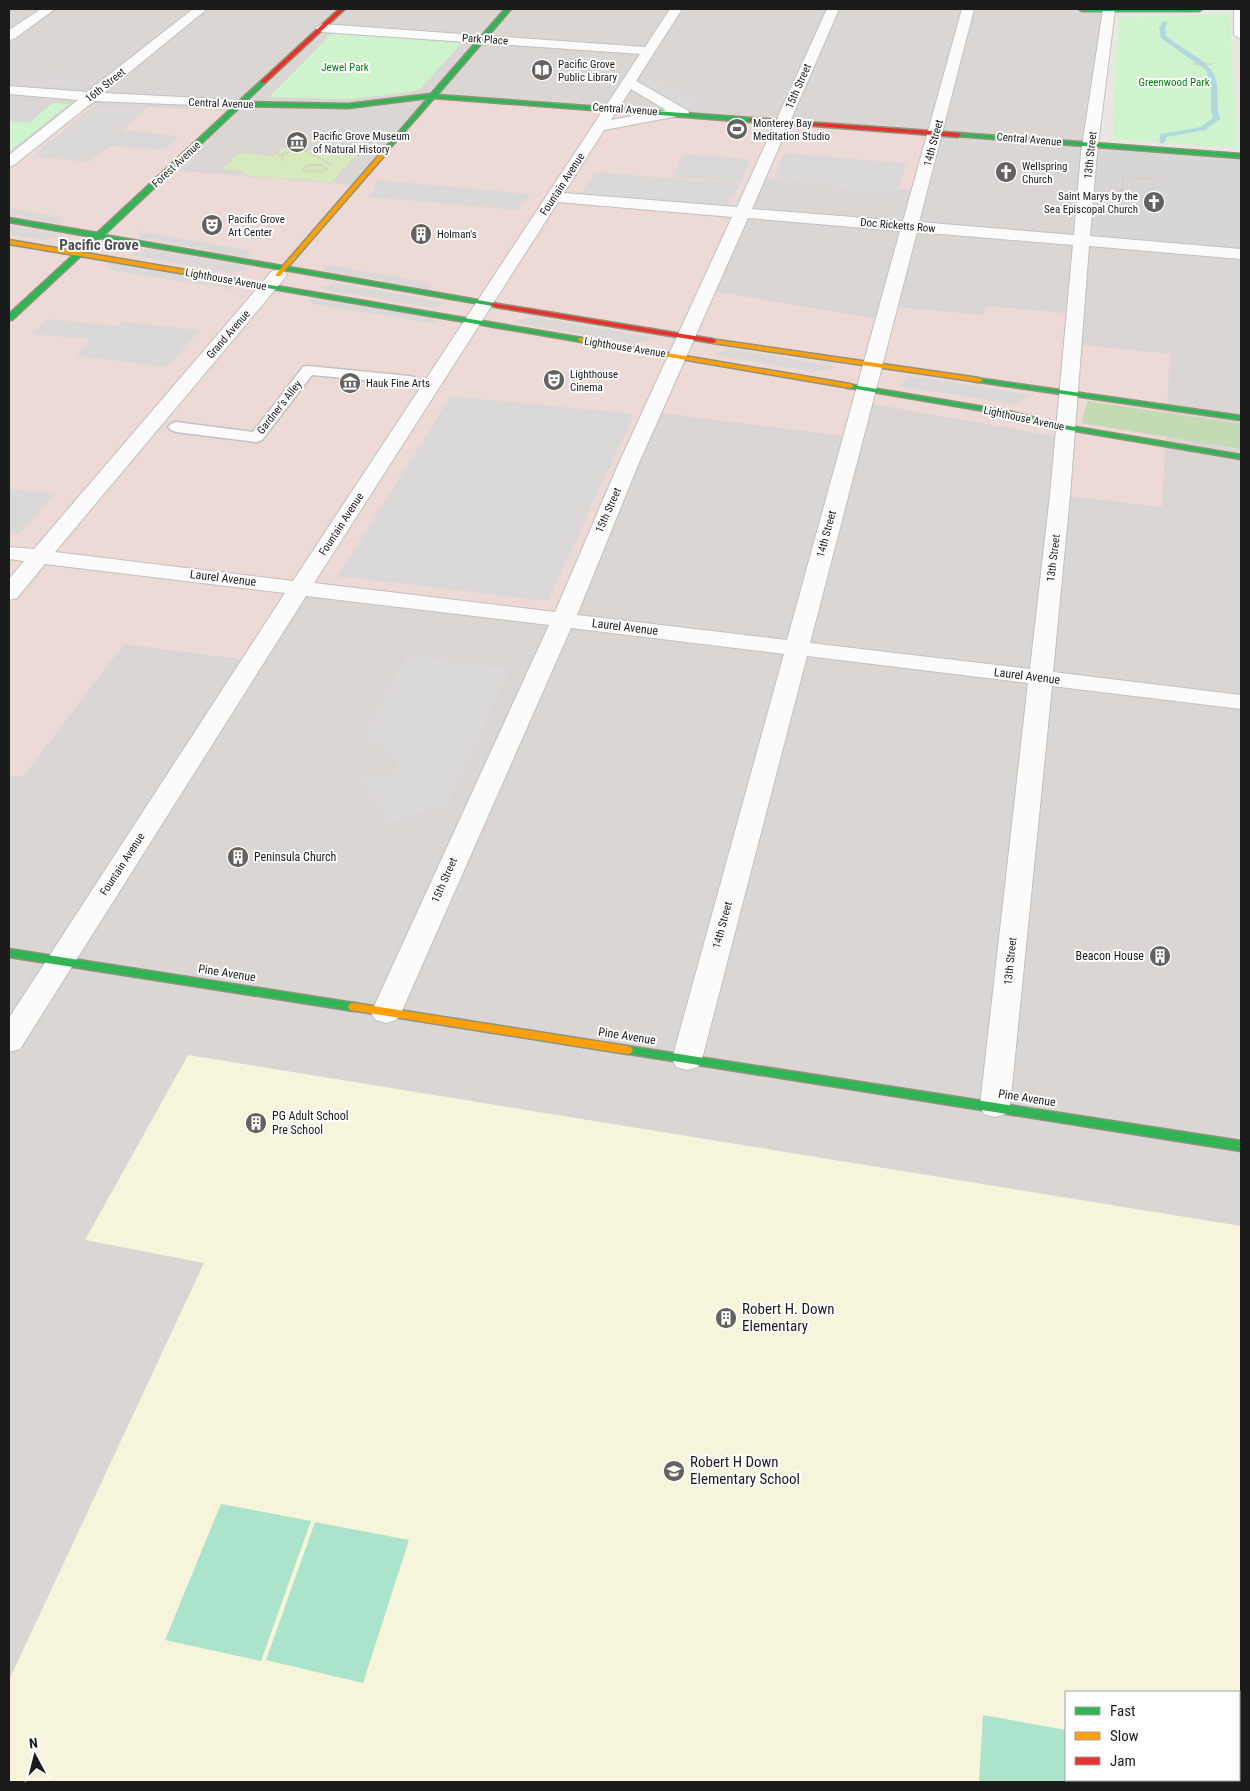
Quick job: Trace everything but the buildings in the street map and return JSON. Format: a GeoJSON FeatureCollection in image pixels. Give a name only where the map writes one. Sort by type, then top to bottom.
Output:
{"type":"FeatureCollection","features":[{"type":"Feature","properties":{"kind":"main road","name":"Forest Avenue"},"geometry":{"type":"LineString","coordinates":[[9,318],[342,9]]}},
{"type":"Feature","properties":{"kind":"main road","name":"Grand Avenue"},"geometry":{"type":"LineString","coordinates":[[277,277],[508,9]]}},
{"type":"Feature","properties":{"kind":"main road"},"geometry":{"type":"LineString","coordinates":[[1082,9],[1199,9]]}},
{"type":"Feature","properties":{"kind":"main road","name":"Central Avenue"},"geometry":{"type":"LineString","coordinates":[[239,104],[348,106],[433,96],[1241,156]]}},
{"type":"Feature","properties":{"kind":"main road","name":"Lighthouse Avenue"},"geometry":{"type":"LineString","coordinates":[[9,220],[98,236],[473,322],[683,346],[868,378],[1066,427],[1241,457]]}},
{"type":"Feature","properties":{"kind":"main road","name":"Lighthouse Avenue"},"geometry":{"type":"LineString","coordinates":[[9,242],[79,253],[486,302],[683,346],[868,378],[1069,394],[1241,418]]}},
{"type":"Feature","properties":{"kind":"main road","name":"Pine Avenue"},"geometry":{"type":"LineString","coordinates":[[9,953],[1241,1146]]}},
{"type":"Feature","properties":{"kind":"street"},"geometry":{"type":"LineString","coordinates":[[9,36],[48,9]]}},
{"type":"Feature","properties":{"kind":"street","name":"16th Street"},"geometry":{"type":"LineString","coordinates":[[9,162],[201,9]]}},
{"type":"Feature","properties":{"kind":"street","name":"Fountain Avenue"},"geometry":{"type":"LineString","coordinates":[[9,1040],[676,9]]}},
{"type":"Feature","properties":{"kind":"street","name":"15th Street"},"geometry":{"type":"LineString","coordinates":[[386,1012],[563,620],[628,465],[683,346],[832,9]]}},
{"type":"Feature","properties":{"kind":"street","name":"14th Street"},"geometry":{"type":"LineString","coordinates":[[687,1059],[968,9]]}},
{"type":"Feature","properties":{"kind":"street"},"geometry":{"type":"LineString","coordinates":[[1240,9],[1241,36]]}},
{"type":"Feature","properties":{"kind":"street","name":"13th Street"},"geometry":{"type":"LineString","coordinates":[[995,1106],[1066,427],[1090,144],[1109,10]]}},
{"type":"Feature","properties":{"kind":"street","name":"Park Place"},"geometry":{"type":"LineString","coordinates":[[322,28],[648,51]]}},
{"type":"Feature","properties":{"kind":"street"},"geometry":{"type":"LineString","coordinates":[[628,82],[678,113]]}},
{"type":"Feature","properties":{"kind":"street","name":"Central Avenue"},"geometry":{"type":"LineString","coordinates":[[9,90],[90,97],[239,104]]}},
{"type":"Feature","properties":{"kind":"street"},"geometry":{"type":"LineString","coordinates":[[599,127],[678,113]]}},
{"type":"Feature","properties":{"kind":"street","name":"Doc Ricketts Row"},"geometry":{"type":"LineString","coordinates":[[554,197],[1241,254]]}},
{"type":"Feature","properties":{"kind":"street","name":"Grand Avenue"},"geometry":{"type":"LineString","coordinates":[[9,593],[277,277]]}},
{"type":"Feature","properties":{"kind":"street","name":"Laurel Avenue"},"geometry":{"type":"LineString","coordinates":[[9,552],[1241,702]]}},
{"type":"Feature","properties":{"kind":"lane","name":"Gardner's Alley"},"geometry":{"type":"LineString","coordinates":[[176,427],[257,436],[308,370],[409,380]]}},
{"type":"Feature","properties":{"kind":"path"},"geometry":{"type":"LineString","coordinates":[[1193,64],[1214,64]]}},
{"type":"Feature","properties":{"kind":"path"},"geometry":{"type":"LineString","coordinates":[[300,148],[298,147],[302,144]]}},
{"type":"Feature","properties":{"kind":"path"},"geometry":{"type":"LineString","coordinates":[[276,153],[281,155],[300,148],[332,165]]}},
{"type":"Feature","properties":{"kind":"path"},"geometry":{"type":"LineString","coordinates":[[281,155],[284,158],[281,160]]}},
{"type":"Feature","properties":{"kind":"path"},"geometry":{"type":"LineString","coordinates":[[322,165],[325,160]]}},
{"type":"Feature","properties":{"kind":"path"},"geometry":{"type":"LineString","coordinates":[[322,165],[327,169],[323,172],[303,170],[302,168],[322,165]]}},
{"type":"Feature","properties":{"kind":"path"},"geometry":{"type":"LineString","coordinates":[[1120,211],[1122,177],[1161,179]]}},
{"type":"Feature","properties":{"kind":"shaded area"},"geometry":{"type":"Polygon","coordinates":[[[9,9],[1109,10],[1090,144],[1241,156],[1241,1782],[9,1782],[9,9]]]}},
{"type":"Feature","properties":{"kind":"shaded area"},"geometry":{"type":"Polygon","coordinates":[[[28,75],[86,80],[75,88],[17,83],[28,75]]]}},
{"type":"Feature","properties":{"kind":"shaded area"},"geometry":{"type":"Polygon","coordinates":[[[649,78],[712,109],[685,107],[643,84],[649,78]]]}},
{"type":"Feature","properties":{"kind":"shaded area"},"geometry":{"type":"Polygon","coordinates":[[[433,96],[936,132],[919,191],[757,178],[708,290],[884,320],[888,306],[983,315],[986,306],[1076,314],[1073,344],[1170,354],[1162,507],[1060,495],[1065,438],[862,402],[852,437],[653,412],[563,620],[301,587],[253,661],[124,644],[23,777],[9,775],[9,154],[69,108],[148,107],[232,111],[171,170],[356,185],[433,96]]]}},
{"type":"Feature","properties":{"kind":"shaded area"},"geometry":{"type":"Polygon","coordinates":[[[94,105],[148,107],[123,130],[179,136],[164,150],[110,146],[88,162],[33,157],[49,141],[60,142],[51,141],[94,105]]]}},
{"type":"Feature","properties":{"kind":"shaded area"},"geometry":{"type":"Polygon","coordinates":[[[1090,144],[1241,156],[1241,254],[1083,241],[1090,144]]]}},
{"type":"Feature","properties":{"kind":"shaded area"},"geometry":{"type":"Polygon","coordinates":[[[784,153],[906,163],[897,195],[833,190],[834,184],[774,179],[784,153]]]}},
{"type":"Feature","properties":{"kind":"shaded area"},"geometry":{"type":"Polygon","coordinates":[[[684,154],[750,159],[740,183],[672,177],[684,154]]]}},
{"type":"Feature","properties":{"kind":"shaded area"},"geometry":{"type":"Polygon","coordinates":[[[595,172],[740,184],[727,207],[582,194],[595,172]]]}},
{"type":"Feature","properties":{"kind":"shaded area"},"geometry":{"type":"Polygon","coordinates":[[[378,180],[531,194],[518,210],[370,197],[378,180]]]}},
{"type":"Feature","properties":{"kind":"shaded area"},"geometry":{"type":"Polygon","coordinates":[[[9,208],[59,217],[62,224],[9,215],[9,208]]]}},
{"type":"Feature","properties":{"kind":"shaded area"},"geometry":{"type":"Polygon","coordinates":[[[9,226],[64,234],[43,240],[9,234],[9,226]]]}},
{"type":"Feature","properties":{"kind":"shaded area"},"geometry":{"type":"Polygon","coordinates":[[[138,231],[248,250],[252,258],[139,238],[138,231]]]}},
{"type":"Feature","properties":{"kind":"shaded area"},"geometry":{"type":"Polygon","coordinates":[[[149,249],[253,268],[235,273],[130,255],[149,249]]]}},
{"type":"Feature","properties":{"kind":"shaded area"},"geometry":{"type":"Polygon","coordinates":[[[107,262],[228,282],[235,290],[109,270],[107,262]]]}},
{"type":"Feature","properties":{"kind":"shaded area"},"geometry":{"type":"Polygon","coordinates":[[[323,264],[426,282],[432,290],[325,271],[323,264]]]}},
{"type":"Feature","properties":{"kind":"shaded area"},"geometry":{"type":"Polygon","coordinates":[[[336,283],[447,303],[433,308],[318,288],[336,283]]]}},
{"type":"Feature","properties":{"kind":"shaded area"},"geometry":{"type":"Polygon","coordinates":[[[308,296],[430,316],[437,324],[312,304],[308,296]]]}},
{"type":"Feature","properties":{"kind":"shaded area"},"geometry":{"type":"Polygon","coordinates":[[[534,317],[655,338],[636,343],[510,322],[534,317]]]}},
{"type":"Feature","properties":{"kind":"shaded area"},"geometry":{"type":"Polygon","coordinates":[[[47,319],[118,326],[122,322],[200,330],[167,367],[77,356],[90,339],[32,334],[47,319]]]}},
{"type":"Feature","properties":{"kind":"shaded area"},"geometry":{"type":"Polygon","coordinates":[[[732,349],[838,367],[814,372],[711,354],[732,349]]]}},
{"type":"Feature","properties":{"kind":"shaded area"},"geometry":{"type":"Polygon","coordinates":[[[909,376],[1031,395],[1016,404],[899,386],[909,376]]]}},
{"type":"Feature","properties":{"kind":"shaded area"},"geometry":{"type":"Polygon","coordinates":[[[451,396],[634,414],[548,601],[338,576],[451,396]]]}},
{"type":"Feature","properties":{"kind":"shaded area"},"geometry":{"type":"Polygon","coordinates":[[[9,489],[55,494],[19,534],[9,533],[9,489]]]}},
{"type":"Feature","properties":{"kind":"shaded area"},"geometry":{"type":"Polygon","coordinates":[[[407,654],[511,668],[447,806],[390,824],[359,780],[393,771],[398,760],[363,736],[407,654]]]}},
{"type":"Feature","properties":{"kind":"shaded area","name":"Robert H Down Elementary School"},"geometry":{"type":"Polygon","coordinates":[[[188,1055],[1241,1226],[1241,1782],[9,1782],[9,1680],[204,1263],[85,1240],[188,1055]]]}},
{"type":"Feature","properties":{"kind":"green space","name":"Greenwood Park"},"geometry":{"type":"Polygon","coordinates":[[[1230,14],[1237,148],[1113,139],[1115,66],[1119,17],[1230,14]]]}},
{"type":"Feature","properties":{"kind":"green space","name":"Jewel Park"},"geometry":{"type":"Polygon","coordinates":[[[332,33],[462,43],[421,88],[412,92],[351,99],[269,97],[332,33]]]}},
{"type":"Feature","properties":{"kind":"green space"},"geometry":{"type":"Polygon","coordinates":[[[53,103],[69,104],[9,152],[9,121],[29,123],[53,103]]]}},
{"type":"Feature","properties":{"kind":"green space"},"geometry":{"type":"Polygon","coordinates":[[[281,148],[357,154],[332,182],[240,175],[244,171],[222,169],[239,153],[273,156],[281,148]]]}},
{"type":"Feature","properties":{"kind":"green space"},"geometry":{"type":"Polygon","coordinates":[[[1088,401],[1241,424],[1241,449],[1081,423],[1088,401]]]}},
{"type":"Feature","properties":{"kind":"green space"},"geometry":{"type":"Polygon","coordinates":[[[221,1504],[311,1521],[261,1661],[165,1640],[221,1504]]]}},
{"type":"Feature","properties":{"kind":"green space"},"geometry":{"type":"Polygon","coordinates":[[[315,1522],[409,1540],[363,1683],[266,1660],[315,1522]]]}},
{"type":"Feature","properties":{"kind":"green space"},"geometry":{"type":"Polygon","coordinates":[[[983,1715],[1065,1730],[1065,1781],[1083,1781],[1083,1782],[979,1782],[983,1715]]]}},
{"type":"Feature","properties":{"kind":"waterway"},"geometry":{"type":"LineString","coordinates":[[1162,142],[1163,135],[1203,129],[1217,119],[1214,110],[1214,85],[1211,74],[1199,61],[1178,49],[1163,37],[1162,28],[1165,22]]}},
{"type":"Feature","properties":{"kind":"traffic: fast"},"geometry":{"type":"LineString","coordinates":[[382,155],[508,9]]}},
{"type":"Feature","properties":{"kind":"traffic: fast"},"geometry":{"type":"LineString","coordinates":[[1082,9],[1199,9]]}},
{"type":"Feature","properties":{"kind":"traffic: fast"},"geometry":{"type":"LineString","coordinates":[[9,318],[263,82]]}},
{"type":"Feature","properties":{"kind":"traffic: fast"},"geometry":{"type":"LineString","coordinates":[[239,104],[348,106],[433,96],[751,120]]}},
{"type":"Feature","properties":{"kind":"traffic: fast"},"geometry":{"type":"LineString","coordinates":[[958,135],[1241,156]]}},
{"type":"Feature","properties":{"kind":"traffic: fast"},"geometry":{"type":"LineString","coordinates":[[9,220],[495,305]]}},
{"type":"Feature","properties":{"kind":"traffic: fast"},"geometry":{"type":"LineString","coordinates":[[215,277],[582,340]]}},
{"type":"Feature","properties":{"kind":"traffic: fast"},"geometry":{"type":"LineString","coordinates":[[979,380],[1241,418]]}},
{"type":"Feature","properties":{"kind":"traffic: fast"},"geometry":{"type":"LineString","coordinates":[[850,386],[1008,413],[1058,426],[1241,457]]}},
{"type":"Feature","properties":{"kind":"traffic: fast"},"geometry":{"type":"LineString","coordinates":[[9,953],[354,1007]]}},
{"type":"Feature","properties":{"kind":"traffic: fast"},"geometry":{"type":"LineString","coordinates":[[627,1050],[1241,1146]]}},
{"type":"Feature","properties":{"kind":"traffic: slow"},"geometry":{"type":"LineString","coordinates":[[278,275],[382,155]]}},
{"type":"Feature","properties":{"kind":"traffic: slow"},"geometry":{"type":"LineString","coordinates":[[9,242],[215,277]]}},
{"type":"Feature","properties":{"kind":"traffic: slow"},"geometry":{"type":"LineString","coordinates":[[582,340],[850,386]]}},
{"type":"Feature","properties":{"kind":"traffic: slow"},"geometry":{"type":"LineString","coordinates":[[713,341],[979,380]]}},
{"type":"Feature","properties":{"kind":"traffic: slow"},"geometry":{"type":"LineString","coordinates":[[354,1007],[627,1050]]}},
{"type":"Feature","properties":{"kind":"traffic: jam"},"geometry":{"type":"LineString","coordinates":[[263,82],[342,9]]}},
{"type":"Feature","properties":{"kind":"traffic: jam"},"geometry":{"type":"LineString","coordinates":[[751,120],[958,135]]}},
{"type":"Feature","properties":{"kind":"traffic: jam"},"geometry":{"type":"LineString","coordinates":[[495,305],[713,341]]}},
{"type":"Feature","properties":{"kind":"place","name":"Pacific Grove Public Library"},"geometry":{"type":"Point","coordinates":[542,70]}},
{"type":"Feature","properties":{"kind":"place","name":"Monterey Bay Meditation Studio"},"geometry":{"type":"Point","coordinates":[737,129]}},
{"type":"Feature","properties":{"kind":"place","name":"Pacific Grove Museum of Natural History"},"geometry":{"type":"Point","coordinates":[297,142]}},
{"type":"Feature","properties":{"kind":"place","name":"Wellspring Church"},"geometry":{"type":"Point","coordinates":[1006,172]}},
{"type":"Feature","properties":{"kind":"place","name":"Saint Marys by the Sea Episcopal Church"},"geometry":{"type":"Point","coordinates":[1154,202]}},
{"type":"Feature","properties":{"kind":"place","name":"Pacific Grove Art Center"},"geometry":{"type":"Point","coordinates":[212,225]}},
{"type":"Feature","properties":{"kind":"place","name":"Holman's"},"geometry":{"type":"Point","coordinates":[421,234]}},
{"type":"Feature","properties":{"kind":"place","name":"Lighthouse Cinema"},"geometry":{"type":"Point","coordinates":[554,380]}},
{"type":"Feature","properties":{"kind":"place","name":"Hauk Fine Arts"},"geometry":{"type":"Point","coordinates":[350,383]}},
{"type":"Feature","properties":{"kind":"place","name":"Peninsula Church"},"geometry":{"type":"Point","coordinates":[238,857]}},
{"type":"Feature","properties":{"kind":"place","name":"Beacon House"},"geometry":{"type":"Point","coordinates":[1160,956]}},
{"type":"Feature","properties":{"kind":"place","name":"PG Adult School Pre School"},"geometry":{"type":"Point","coordinates":[256,1123]}},
{"type":"Feature","properties":{"kind":"place","name":"Robert H. Down Elementary"},"geometry":{"type":"Point","coordinates":[726,1318]}},
{"type":"Feature","properties":{"kind":"place","name":"Robert H Down Elementary School"},"geometry":{"type":"Point","coordinates":[674,1471]}},
{"type":"Feature","properties":{"kind":"district","name":"Pacific Grove"},"geometry":{"type":"Point","coordinates":[99,245]}}]}
